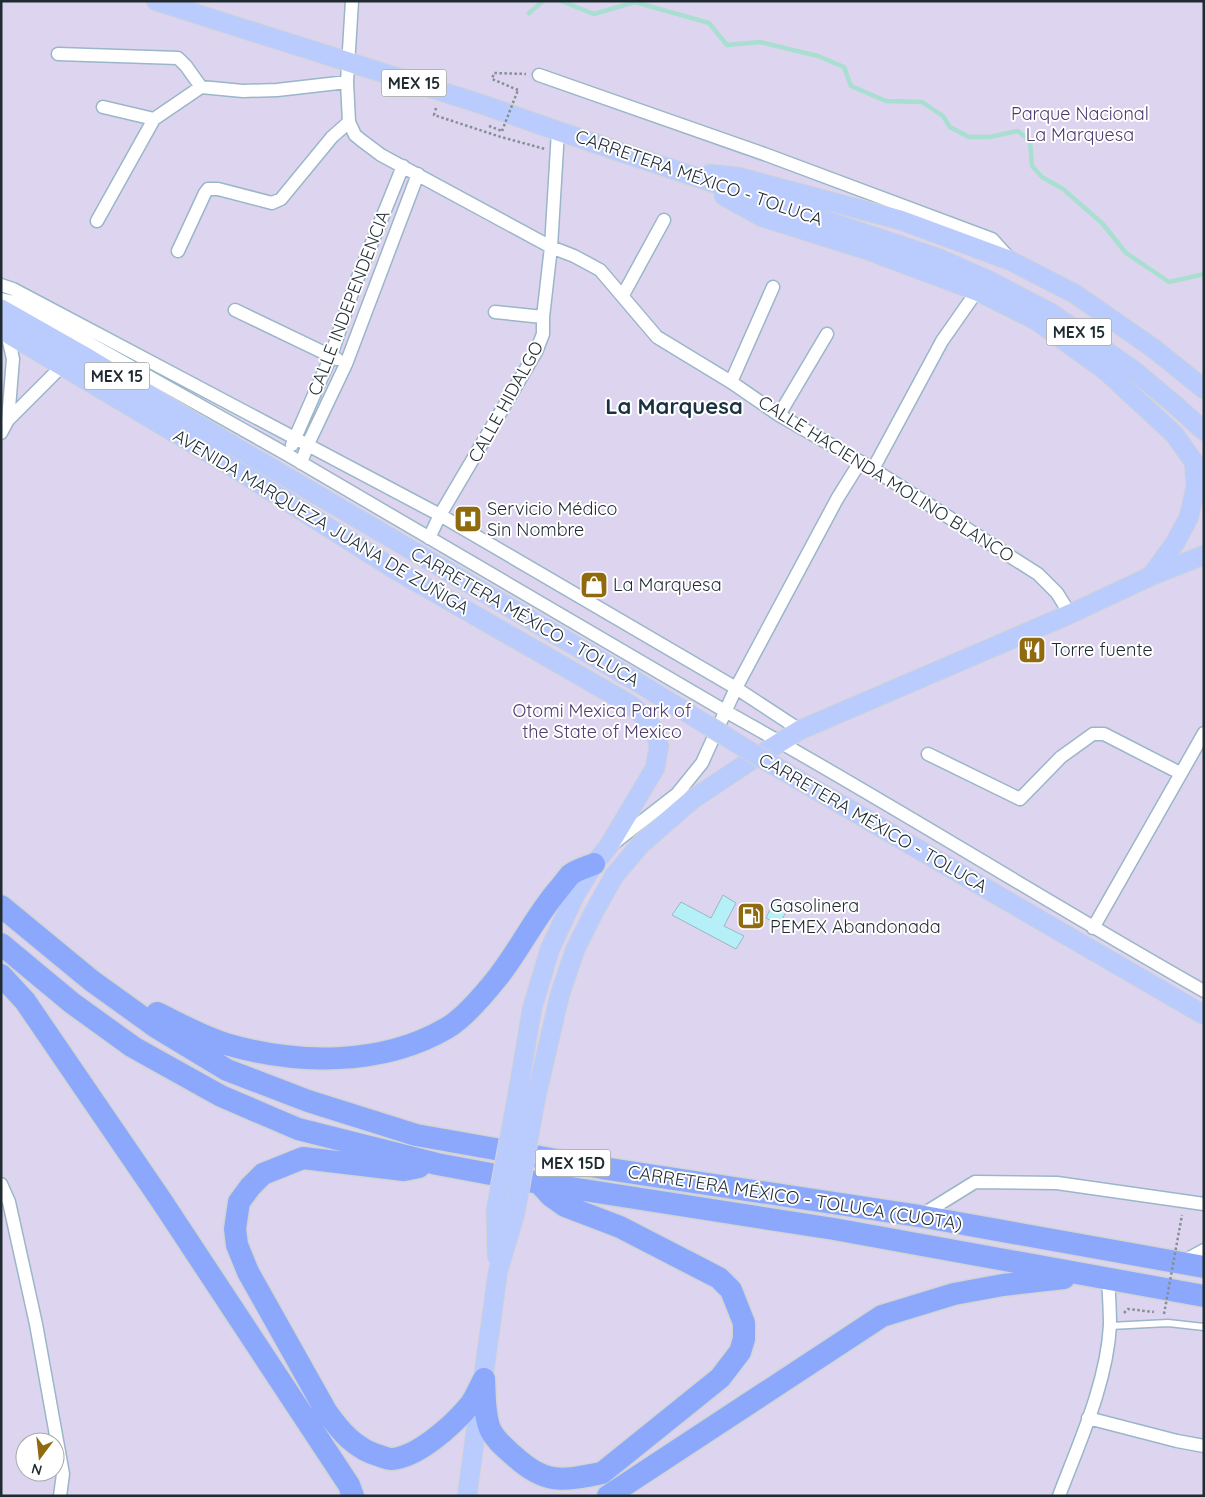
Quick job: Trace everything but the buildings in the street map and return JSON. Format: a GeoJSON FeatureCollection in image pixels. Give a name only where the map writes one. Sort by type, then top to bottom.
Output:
{"type":"FeatureCollection","features":[{"type":"Feature","properties":{"kind":"highway"},"geometry":{"type":"LineString","coordinates":[[92,981],[202,1034],[224,1043],[261,1053],[328,1059],[397,1049],[448,1027],[476,1003],[499,977],[545,906],[571,874],[601,856]]}},
{"type":"Feature","properties":{"kind":"highway","name":"CARRETERA MÉXICO - TOLUCA (CUOTA)"},"geometry":{"type":"LineString","coordinates":[[1,906],[92,981],[156,1028],[227,1070],[308,1101],[416,1135],[602,1168],[919,1216],[1204,1267]]}},
{"type":"Feature","properties":{"kind":"highway","name":"CARRETERA MÉXICO - TOLUCA (CUOTA)"},"geometry":{"type":"LineString","coordinates":[[1,944],[72,1003],[133,1047],[221,1096],[298,1129],[437,1164],[538,1183],[834,1229],[1204,1296]]}},
{"type":"Feature","properties":{"kind":"highway"},"geometry":{"type":"LineString","coordinates":[[1,975],[26,1001],[156,1192],[349,1485],[353,1496]]}},
{"type":"Feature","properties":{"kind":"highway"},"geometry":{"type":"LineString","coordinates":[[437,1164],[404,1170],[304,1158],[263,1174],[239,1202],[235,1229],[237,1246],[248,1272],[326,1411],[338,1428],[350,1440],[369,1453],[390,1459],[410,1455],[440,1434],[470,1405],[484,1379]]}},
{"type":"Feature","properties":{"kind":"highway"},"geometry":{"type":"LineString","coordinates":[[484,1379],[490,1429],[500,1443],[526,1467],[545,1477],[560,1480],[578,1478],[602,1473],[720,1378],[740,1352],[744,1339],[744,1323],[731,1290],[719,1278],[620,1227],[565,1206],[538,1183]]}},
{"type":"Feature","properties":{"kind":"highway"},"geometry":{"type":"LineString","coordinates":[[608,1496],[882,1316],[954,1294],[1003,1285],[1057,1278],[1108,1279]]}},
{"type":"Feature","properties":{"kind":"main road","name":"CARRETERA MÉXICO - TOLUCA"},"geometry":{"type":"LineString","coordinates":[[156,1],[481,104],[938,258],[992,282],[1051,313],[1132,369],[1204,431]]}},
{"type":"Feature","properties":{"kind":"main road"},"geometry":{"type":"LineString","coordinates":[[672,169],[738,177],[900,220],[1011,261],[1075,294],[1153,348],[1204,390]]}},
{"type":"Feature","properties":{"kind":"main road"},"geometry":{"type":"LineString","coordinates":[[672,169],[762,217],[867,250],[977,291],[1037,321],[1106,371],[1174,434],[1194,462],[1196,486],[1189,517],[1175,543],[1151,576]]}},
{"type":"Feature","properties":{"kind":"main road","name":"CARRETERA MÉXICO - TOLUCA"},"geometry":{"type":"LineString","coordinates":[[1,309],[82,354],[232,445],[638,682],[778,768],[1204,1015]]}},
{"type":"Feature","properties":{"kind":"main road","name":"AVENIDA MARQUEZA JUANA DE ZUÑIGA"},"geometry":{"type":"LineString","coordinates":[[4,329],[62,366],[239,471],[394,569],[631,705],[645,717],[655,732],[659,746],[655,768],[575,895],[550,949],[532,1009],[527,1094]]}},
{"type":"Feature","properties":{"kind":"main road"},"geometry":{"type":"LineString","coordinates":[[498,1271],[496,1210],[527,1094],[560,994],[575,950],[614,876],[641,844],[693,799],[800,730],[1070,614],[1151,576],[1204,555]]}},
{"type":"Feature","properties":{"kind":"main road"},"geometry":{"type":"LineString","coordinates":[[601,856],[614,876]]}},
{"type":"Feature","properties":{"kind":"main road"},"geometry":{"type":"LineString","coordinates":[[467,1496],[498,1271],[515,1214],[527,1094]]}},
{"type":"Feature","properties":{"kind":"street"},"geometry":{"type":"LineString","coordinates":[[178,251],[204,193],[208,189],[218,189],[272,203],[281,198],[332,137],[349,122],[346,82],[349,62],[352,1]]}},
{"type":"Feature","properties":{"kind":"street"},"geometry":{"type":"LineString","coordinates":[[58,54],[178,58],[201,87]]}},
{"type":"Feature","properties":{"kind":"street"},"geometry":{"type":"LineString","coordinates":[[539,75],[768,154],[992,238],[1011,261]]}},
{"type":"Feature","properties":{"kind":"street"},"geometry":{"type":"LineString","coordinates":[[98,221],[154,119],[201,87],[252,91],[346,82]]}},
{"type":"Feature","properties":{"kind":"street"},"geometry":{"type":"LineString","coordinates":[[103,107],[154,119]]}},
{"type":"Feature","properties":{"kind":"street","name":"CALLE HACIENDA MOLINO BLANCO"},"geometry":{"type":"LineString","coordinates":[[349,122],[360,140],[381,156],[403,166],[552,247],[600,270],[657,337],[731,382],[779,415],[873,469],[1038,574],[1056,593],[1070,614]]}},
{"type":"Feature","properties":{"kind":"street","name":"CALLE HIDALGO"},"geometry":{"type":"LineString","coordinates":[[429,538],[440,515],[536,352],[544,334],[543,317],[552,247],[558,131]]}},
{"type":"Feature","properties":{"kind":"street","name":"CALLE INDEPENDENCIA"},"geometry":{"type":"LineString","coordinates":[[288,455],[331,356],[354,288],[403,166]]}},
{"type":"Feature","properties":{"kind":"street","name":"CALLE INDEPENDENCIA"},"geometry":{"type":"LineString","coordinates":[[301,463],[346,364],[418,174]]}},
{"type":"Feature","properties":{"kind":"street"},"geometry":{"type":"LineString","coordinates":[[622,295],[664,220]]}},
{"type":"Feature","properties":{"kind":"street"},"geometry":{"type":"LineString","coordinates":[[1,285],[22,294],[440,515],[736,688],[800,730]]}},
{"type":"Feature","properties":{"kind":"street"},"geometry":{"type":"LineString","coordinates":[[731,382],[773,287]]}},
{"type":"Feature","properties":{"kind":"street"},"geometry":{"type":"LineString","coordinates":[[354,288],[372,292]]}},
{"type":"Feature","properties":{"kind":"street"},"geometry":{"type":"LineString","coordinates":[[873,469],[942,342],[977,291]]}},
{"type":"Feature","properties":{"kind":"street"},"geometry":{"type":"LineString","coordinates":[[1,299],[18,303],[288,455],[725,712],[781,742],[1092,928],[1204,991]]}},
{"type":"Feature","properties":{"kind":"street"},"geometry":{"type":"LineString","coordinates":[[235,310],[346,364]]}},
{"type":"Feature","properties":{"kind":"street"},"geometry":{"type":"LineString","coordinates":[[495,312],[543,317]]}},
{"type":"Feature","properties":{"kind":"street"},"geometry":{"type":"LineString","coordinates":[[4,329],[13,359],[8,420]]}},
{"type":"Feature","properties":{"kind":"street"},"geometry":{"type":"LineString","coordinates":[[779,415],[827,334]]}},
{"type":"Feature","properties":{"kind":"street"},"geometry":{"type":"LineString","coordinates":[[1,434],[8,420],[62,366]]}},
{"type":"Feature","properties":{"kind":"street"},"geometry":{"type":"LineString","coordinates":[[601,856],[677,794],[702,763],[736,688],[837,499],[860,462]]}},
{"type":"Feature","properties":{"kind":"street"},"geometry":{"type":"LineString","coordinates":[[1092,928],[1204,733]]}},
{"type":"Feature","properties":{"kind":"street"},"geometry":{"type":"LineString","coordinates":[[928,754],[1020,799],[1062,757],[1093,734],[1104,734],[1180,774]]}},
{"type":"Feature","properties":{"kind":"street"},"geometry":{"type":"LineString","coordinates":[[919,1216],[975,1182],[1057,1183],[1204,1204]]}},
{"type":"Feature","properties":{"kind":"street"},"geometry":{"type":"LineString","coordinates":[[1,1184],[9,1202],[36,1324],[63,1474],[60,1496]]}},
{"type":"Feature","properties":{"kind":"street"},"geometry":{"type":"LineString","coordinates":[[1180,1263],[1204,1250]]}},
{"type":"Feature","properties":{"kind":"street"},"geometry":{"type":"LineString","coordinates":[[1059,1496],[1088,1418],[1103,1370],[1110,1326],[1108,1279]]}},
{"type":"Feature","properties":{"kind":"street"},"geometry":{"type":"LineString","coordinates":[[1088,1418],[1204,1446]]}},
{"type":"Feature","properties":{"kind":"lane"},"geometry":{"type":"LineString","coordinates":[[1110,1326],[1168,1323],[1204,1327]]}},
{"type":"Feature","properties":{"kind":"path"},"geometry":{"type":"LineString","coordinates":[[483,124],[502,131],[518,90],[492,79],[494,73],[539,75]]}},
{"type":"Feature","properties":{"kind":"path"},"geometry":{"type":"LineString","coordinates":[[436,106],[434,116],[556,152]]}},
{"type":"Feature","properties":{"kind":"path"},"geometry":{"type":"LineString","coordinates":[[1164,1314],[1182,1215]]}},
{"type":"Feature","properties":{"kind":"green space","name":"Otomi Mexica Park of the State of Mexico"},"geometry":{"type":"Polygon","coordinates":[[[1,1],[1204,1],[1204,1496],[1,1496],[1,1]]]}},
{"type":"Feature","properties":{"kind":"waterway"},"geometry":{"type":"LineString","coordinates":[[529,13],[543,1]]}},
{"type":"Feature","properties":{"kind":"waterway"},"geometry":{"type":"LineString","coordinates":[[561,1],[594,14],[635,2],[709,23],[727,45],[760,42],[818,56],[844,67],[851,86],[886,101],[922,102],[943,116],[950,127],[969,137],[989,137],[1018,131],[1030,141],[1032,166],[1042,177],[1063,189],[1102,223],[1126,253],[1169,282],[1204,274]]}},
{"type":"Feature","properties":{"kind":"place","name":"Servicio Médico Sin Nombre"},"geometry":{"type":"Point","coordinates":[468,519]}},
{"type":"Feature","properties":{"kind":"place","name":"La Marquesa"},"geometry":{"type":"Point","coordinates":[594,585]}},
{"type":"Feature","properties":{"kind":"place","name":"Torre fuente"},"geometry":{"type":"Point","coordinates":[1032,650]}},
{"type":"Feature","properties":{"kind":"place","name":"Gasolinera PEMEX Abandonada"},"geometry":{"type":"Point","coordinates":[751,916]}},
{"type":"Feature","properties":{"kind":"district","name":"La Marquesa"},"geometry":{"type":"Point","coordinates":[674,406]}},
{"type":"Feature","properties":{"kind":"park label","name":"Parque Nacional La Marquesa"},"geometry":{"type":"Point","coordinates":[1080,124]}}]}
